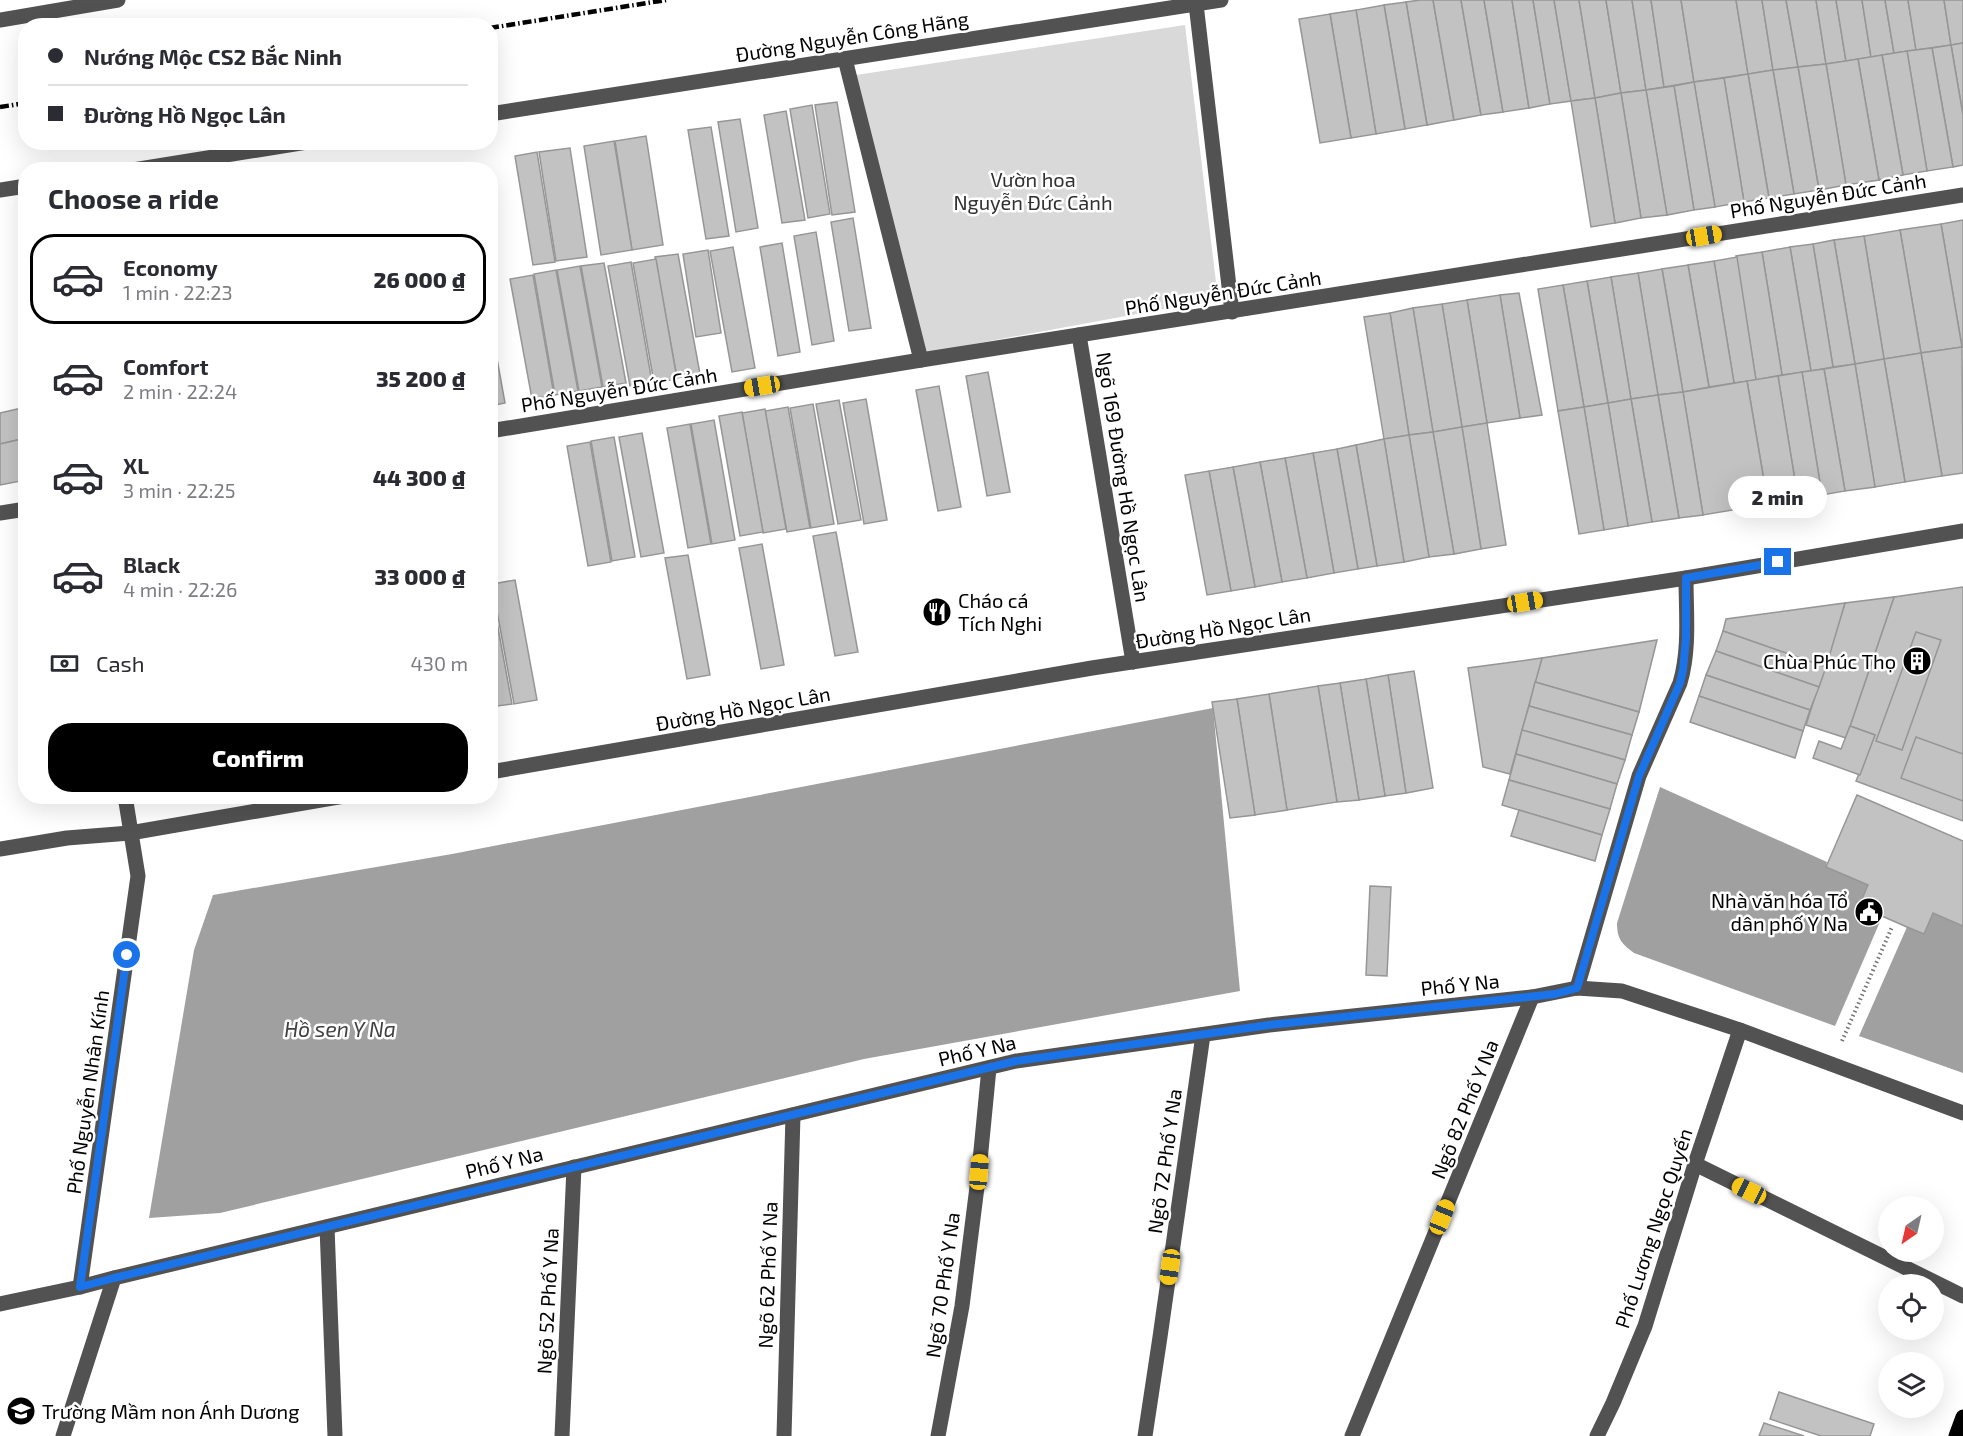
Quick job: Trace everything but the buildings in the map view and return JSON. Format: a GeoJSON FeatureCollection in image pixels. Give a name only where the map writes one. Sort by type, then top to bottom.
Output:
{"type":"FeatureCollection","features":[{"type":"Feature","properties":{"kind":"main road"},"geometry":{"type":"LineString","coordinates":[[1956,1436],[1963,1418]]}},
{"type":"Feature","properties":{"kind":"street"},"geometry":{"type":"LineString","coordinates":[[0,20],[118,0]]}},
{"type":"Feature","properties":{"kind":"street","name":"Đường Nguyễn Công Hãng"},"geometry":{"type":"LineString","coordinates":[[498,113],[1221,0]]}},
{"type":"Feature","properties":{"kind":"street"},"geometry":{"type":"LineString","coordinates":[[1196,4],[1232,312]]}},
{"type":"Feature","properties":{"kind":"street"},"geometry":{"type":"LineString","coordinates":[[845,59],[921,360]]}},
{"type":"Feature","properties":{"kind":"street"},"geometry":{"type":"LineString","coordinates":[[183,162],[257,150]]}},
{"type":"Feature","properties":{"kind":"street"},"geometry":{"type":"LineString","coordinates":[[0,190],[18,187]]}},
{"type":"Feature","properties":{"kind":"street","name":"Phố Nguyễn Đức Cảnh"},"geometry":{"type":"LineString","coordinates":[[498,430],[921,360],[1963,195]]}},
{"type":"Feature","properties":{"kind":"street","name":"Ngõ 169 Đường Hồ Ngọc Lân"},"geometry":{"type":"LineString","coordinates":[[1079,335],[1133,662]]}},
{"type":"Feature","properties":{"kind":"street"},"geometry":{"type":"LineString","coordinates":[[0,513],[18,510]]}},
{"type":"Feature","properties":{"kind":"street","name":"Đường Hồ Ngọc Lân"},"geometry":{"type":"LineString","coordinates":[[498,771],[1133,662],[1686,578],[1963,531]]}},
{"type":"Feature","properties":{"kind":"street"},"geometry":{"type":"LineString","coordinates":[[1577,988],[1639,776],[1680,683],[1686,638],[1686,578]]}},
{"type":"Feature","properties":{"kind":"street","name":"Phố Nguyễn Nhân Kính"},"geometry":{"type":"LineString","coordinates":[[80,1287],[138,876],[126,804]]}},
{"type":"Feature","properties":{"kind":"street"},"geometry":{"type":"LineString","coordinates":[[0,849],[67,838],[130,832],[297,804]]}},
{"type":"Feature","properties":{"kind":"street","name":"Phố Y Na"},"geometry":{"type":"LineString","coordinates":[[0,1304],[80,1287],[1016,1061],[1281,1024],[1532,997],[1577,988],[1622,991],[1740,1030],[1963,1113]]}},
{"type":"Feature","properties":{"kind":"street","name":"Ngõ 82 Phố Y Na"},"geometry":{"type":"LineString","coordinates":[[1352,1436],[1532,997]]}},
{"type":"Feature","properties":{"kind":"street","name":"Phố Lương Ngọc Quyến"},"geometry":{"type":"LineString","coordinates":[[1597,1436],[1645,1326],[1695,1164],[1740,1030]]}},
{"type":"Feature","properties":{"kind":"street","name":"Ngõ 72 Phố Y Na"},"geometry":{"type":"LineString","coordinates":[[1144,1436],[1203,1035]]}},
{"type":"Feature","properties":{"kind":"street","name":"Ngõ 70 Phố Y Na"},"geometry":{"type":"LineString","coordinates":[[938,1436],[962,1306],[989,1068]]}},
{"type":"Feature","properties":{"kind":"street","name":"Ngõ 62 Phố Y Na"},"geometry":{"type":"LineString","coordinates":[[784,1436],[792,1115]]}},
{"type":"Feature","properties":{"kind":"street"},"geometry":{"type":"LineString","coordinates":[[1695,1164],[1963,1296]]}},
{"type":"Feature","properties":{"kind":"street","name":"Ngõ 52 Phố Y Na"},"geometry":{"type":"LineString","coordinates":[[562,1436],[574,1167]]}},
{"type":"Feature","properties":{"kind":"street"},"geometry":{"type":"LineString","coordinates":[[327,1227],[335,1436]]}},
{"type":"Feature","properties":{"kind":"street"},"geometry":{"type":"LineString","coordinates":[[63,1436],[114,1278]]}},
{"type":"Feature","properties":{"kind":"path"},"geometry":{"type":"LineString","coordinates":[[1832,1064],[1892,927]]}},
{"type":"Feature","properties":{"kind":"green space","name":"Vườn hoa Nguyễn Đức Cảnh"},"geometry":{"type":"Polygon","coordinates":[[[1185,25],[1218,299],[925,353],[856,75],[1185,25]]]}},
{"type":"Feature","properties":{"kind":"water","name":"Hồ sen Y Na"},"geometry":{"type":"Polygon","coordinates":[[[1213,708],[1240,991],[864,1059],[220,1213],[149,1218],[194,950],[213,895],[452,854],[1213,708]]]}},
{"type":"Feature","properties":{"kind":"water"},"geometry":{"type":"Polygon","coordinates":[[[1660,787],[1827,862],[1826,867],[1868,885],[1859,906],[1882,917],[1835,1026],[1634,953],[1621,941],[1617,923],[1660,787]]]}},
{"type":"Feature","properties":{"kind":"water"},"geometry":{"type":"Polygon","coordinates":[[[1933,913],[1963,926],[1963,1073],[1859,1036],[1907,927],[1924,934],[1933,913]]]}},
{"type":"Feature","properties":{"kind":"railway"},"geometry":{"type":"LineString","coordinates":[[498,27],[666,0]]}},
{"type":"Feature","properties":{"kind":"railway"},"geometry":{"type":"LineString","coordinates":[[0,107],[18,104]]}},
{"type":"Feature","properties":{"kind":"place","name":"Cháo cá Tích Nghi"},"geometry":{"type":"Point","coordinates":[937,612]}},
{"type":"Feature","properties":{"kind":"place","name":"Chùa Phúc Thọ"},"geometry":{"type":"Point","coordinates":[1917,661]}},
{"type":"Feature","properties":{"kind":"place","name":"Nhà văn hóa Tổ dân phố Y Na"},"geometry":{"type":"Point","coordinates":[1869,912]}},
{"type":"Feature","properties":{"kind":"place","name":"Trường Mầm non Ánh Dương"},"geometry":{"type":"Point","coordinates":[21,1411]}},
{"type":"Feature","properties":{"kind":"route"},"geometry":{"type":"LineString","coordinates":[[127,955],[80,1287],[1016,1061],[1269,1025],[1555,994],[1577,988],[1613,858],[1639,776],[1680,683],[1686,656],[1686,578],[1778,562]]}}]}
